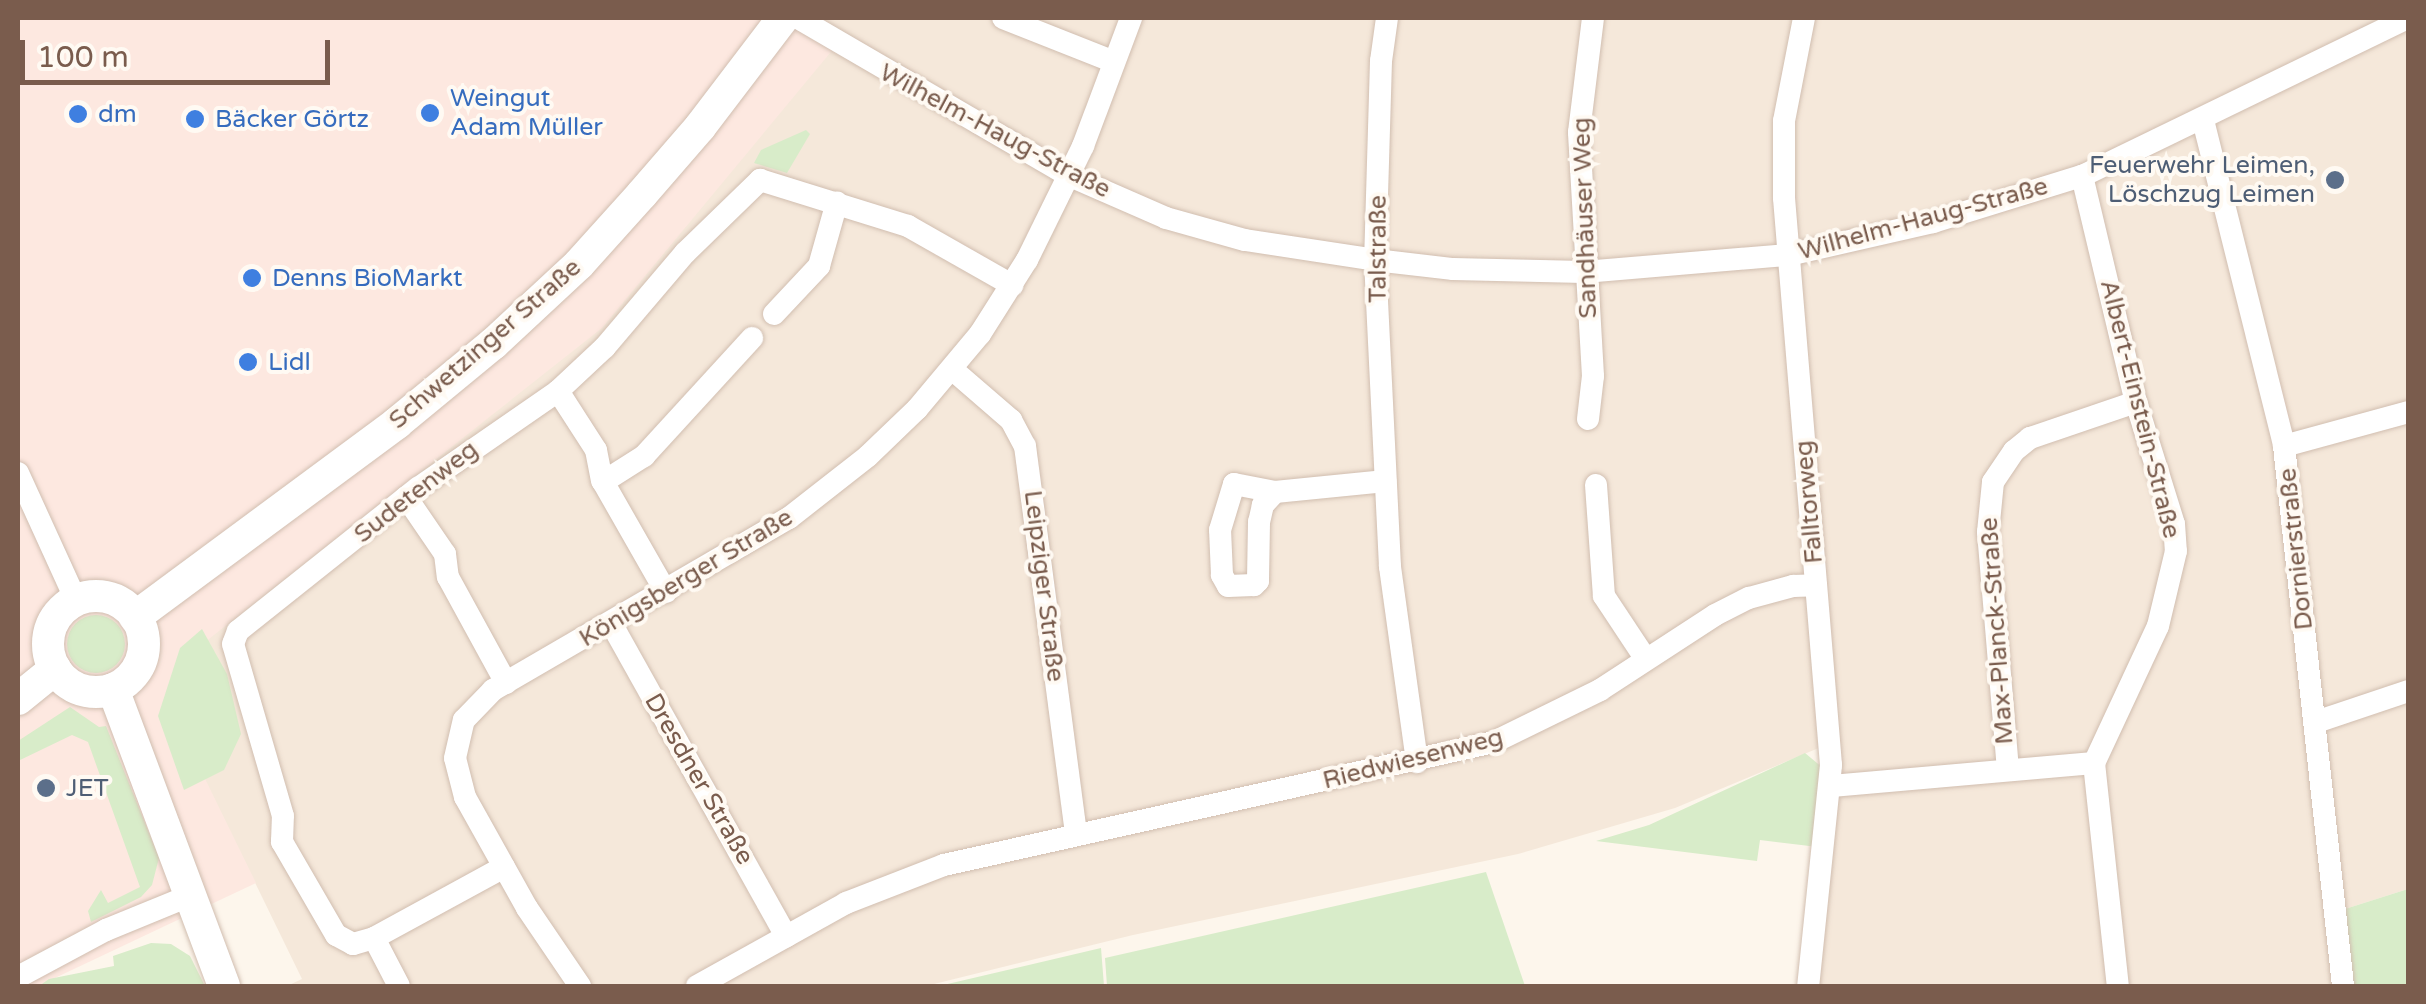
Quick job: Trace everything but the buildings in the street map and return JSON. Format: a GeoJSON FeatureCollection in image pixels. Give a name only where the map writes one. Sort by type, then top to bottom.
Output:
{"type":"FeatureCollection","features":[{"type":"Feature","properties":{"kind":"main road","name":"Schwetzinger Straße"},"geometry":{"type":"LineString","coordinates":[[135,616],[397,422],[493,344],[579,264],[642,194],[700,128],[783,18]]}},
{"type":"Feature","properties":{"kind":"main road"},"geometry":{"type":"LineString","coordinates":[[107,597],[135,616],[143,636],[142,654],[135,672],[113,688],[94,692],[76,687],[55,669],[49,652],[49,633],[57,616],[76,600],[107,597]]}},
{"type":"Feature","properties":{"kind":"main road"},"geometry":{"type":"LineString","coordinates":[[18,699],[55,669]]}},
{"type":"Feature","properties":{"kind":"main road"},"geometry":{"type":"LineString","coordinates":[[113,688],[224,986]]}},
{"type":"Feature","properties":{"kind":"street","name":"Wilhelm-Haug-Straße"},"geometry":{"type":"LineString","coordinates":[[798,18],[1070,176],[1182,222],[1245,240],[1375,260],[1453,269],[1584,272],[1788,255],[1933,222],[2082,176],[2205,129],[2401,19]]}},
{"type":"Feature","properties":{"kind":"street"},"geometry":{"type":"LineString","coordinates":[[1003,18],[1114,62]]}},
{"type":"Feature","properties":{"kind":"street","name":"Königsberger Straße"},"geometry":{"type":"LineString","coordinates":[[580,986],[504,867],[465,797],[455,758],[458,736],[470,711],[506,682],[666,592],[819,496],[897,429],[953,370],[1012,285],[1070,176],[1130,18]]}},
{"type":"Feature","properties":{"kind":"street","name":"Talstraße"},"geometry":{"type":"LineString","coordinates":[[1387,18],[1381,61],[1375,260],[1393,600],[1417,762]]}},
{"type":"Feature","properties":{"kind":"street","name":"Sandhäuser Weg"},"geometry":{"type":"LineString","coordinates":[[1588,419],[1593,376],[1584,272],[1579,132],[1593,18]]}},
{"type":"Feature","properties":{"kind":"street","name":"Falltorweg"},"geometry":{"type":"LineString","coordinates":[[1804,18],[1784,122],[1788,255],[1830,786],[1808,986]]}},
{"type":"Feature","properties":{"kind":"street","name":"Dornierstraße"},"geometry":{"type":"LineString","coordinates":[[2205,129],[2284,446],[2343,986]]}},
{"type":"Feature","properties":{"kind":"street","name":"Albert-Einstein-Straße"},"geometry":{"type":"LineString","coordinates":[[2082,176],[2136,402],[2174,524],[2176,551],[2171,588],[2158,626],[2094,763]]}},
{"type":"Feature","properties":{"kind":"street","name":"Sudetenweg"},"geometry":{"type":"LineString","coordinates":[[374,938],[353,944],[336,935],[282,842],[283,816],[233,640],[238,631],[406,498],[558,391],[605,346],[659,280],[756,182],[767,180],[916,229],[1012,285]]}},
{"type":"Feature","properties":{"kind":"street"},"geometry":{"type":"LineString","coordinates":[[774,314],[819,266],[837,202]]}},
{"type":"Feature","properties":{"kind":"street"},"geometry":{"type":"LineString","coordinates":[[603,482],[644,456],[752,338]]}},
{"type":"Feature","properties":{"kind":"street","name":"Leipziger Straße"},"geometry":{"type":"LineString","coordinates":[[953,370],[1012,420],[1026,446],[1076,832]]}},
{"type":"Feature","properties":{"kind":"street"},"geometry":{"type":"LineString","coordinates":[[558,391],[596,450],[603,482],[666,592]]}},
{"type":"Feature","properties":{"kind":"street","name":"Max-Planck-Straße"},"geometry":{"type":"LineString","coordinates":[[2008,770],[1988,532],[1993,482],[2014,451],[2044,431],[2136,402]]}},
{"type":"Feature","properties":{"kind":"street"},"geometry":{"type":"LineString","coordinates":[[2284,446],[2408,412]]}},
{"type":"Feature","properties":{"kind":"street"},"geometry":{"type":"LineString","coordinates":[[18,473],[76,600]]}},
{"type":"Feature","properties":{"kind":"street"},"geometry":{"type":"LineString","coordinates":[[1274,492],[1385,481]]}},
{"type":"Feature","properties":{"kind":"street"},"geometry":{"type":"LineString","coordinates":[[1596,486],[1604,596],[1645,658]]}},
{"type":"Feature","properties":{"kind":"street"},"geometry":{"type":"LineString","coordinates":[[406,498],[445,554],[448,577],[506,682]]}},
{"type":"Feature","properties":{"kind":"street","name":"Riedwiesenweg"},"geometry":{"type":"LineString","coordinates":[[1076,832],[1417,762],[1494,742],[1556,714],[1749,598],[1793,586],[1816,585]]}},
{"type":"Feature","properties":{"kind":"street","name":"Dresdner Straße"},"geometry":{"type":"LineString","coordinates":[[611,623],[786,936]]}},
{"type":"Feature","properties":{"kind":"street"},"geometry":{"type":"LineString","coordinates":[[2316,722],[2408,691]]}},
{"type":"Feature","properties":{"kind":"street"},"geometry":{"type":"LineString","coordinates":[[1830,786],[2094,763],[2118,986]]}},
{"type":"Feature","properties":{"kind":"street"},"geometry":{"type":"LineString","coordinates":[[697,986],[897,881],[960,860],[1076,832]]}},
{"type":"Feature","properties":{"kind":"street"},"geometry":{"type":"LineString","coordinates":[[399,986],[374,938],[504,867]]}},
{"type":"Feature","properties":{"kind":"street"},"geometry":{"type":"LineString","coordinates":[[18,977],[106,930],[189,896]]}},
{"type":"Feature","properties":{"kind":"shaded area"},"geometry":{"type":"Polygon","coordinates":[[[18,18],[797,18],[835,47],[602,328],[195,650],[166,699],[256,883],[38,986],[18,986],[18,18]]]}},
{"type":"Feature","properties":{"kind":"shaded area"},"geometry":{"type":"Polygon","coordinates":[[[797,18],[2408,18],[2408,889],[2345,909],[2354,986],[1809,986],[1821,747],[1675,808],[1518,854],[1133,935],[926,986],[287,986],[302,979],[165,698],[195,650],[797,18]]]}},
{"type":"Feature","properties":{"kind":"green space"},"geometry":{"type":"Polygon","coordinates":[[[806,130],[810,134],[787,173],[754,163],[761,150],[806,130]]]}},
{"type":"Feature","properties":{"kind":"green space"},"geometry":{"type":"Polygon","coordinates":[[[96,615],[117,623],[125,644],[117,665],[96,673],[75,665],[67,644],[75,623],[96,615]]]}},
{"type":"Feature","properties":{"kind":"green space"},"geometry":{"type":"Polygon","coordinates":[[[202,629],[227,674],[241,734],[224,770],[184,790],[158,716],[180,648],[202,629]]]}},
{"type":"Feature","properties":{"kind":"green space"},"geometry":{"type":"Polygon","coordinates":[[[70,707],[99,727],[106,726],[159,858],[152,885],[141,897],[91,922],[88,911],[101,890],[108,903],[140,887],[88,742],[72,735],[18,761],[18,741],[70,707]]]}},
{"type":"Feature","properties":{"kind":"green space"},"geometry":{"type":"Polygon","coordinates":[[[1805,753],[1823,768],[1818,847],[1760,840],[1757,861],[1596,841],[1649,825],[1805,753]]]}},
{"type":"Feature","properties":{"kind":"green space"},"geometry":{"type":"Polygon","coordinates":[[[1486,872],[1525,986],[1107,986],[1105,958],[1486,872]]]}},
{"type":"Feature","properties":{"kind":"green space"},"geometry":{"type":"Polygon","coordinates":[[[2408,889],[2408,986],[2354,986],[2345,909],[2408,889]]]}},
{"type":"Feature","properties":{"kind":"green space"},"geometry":{"type":"Polygon","coordinates":[[[151,943],[171,944],[190,956],[205,986],[39,986],[49,979],[114,966],[113,956],[151,943]]]}},
{"type":"Feature","properties":{"kind":"green space"},"geometry":{"type":"Polygon","coordinates":[[[1101,948],[1104,986],[939,986],[1101,948]]]}},
{"type":"Feature","properties":{"kind":"place","name":"Weingut Adam Müller"},"geometry":{"type":"Point","coordinates":[430,113]}},
{"type":"Feature","properties":{"kind":"place","name":"dm"},"geometry":{"type":"Point","coordinates":[78,114]}},
{"type":"Feature","properties":{"kind":"place","name":"Bäcker Görtz"},"geometry":{"type":"Point","coordinates":[195,119]}},
{"type":"Feature","properties":{"kind":"place","name":"Feuerwehr Leimen, Löschzug Leimen"},"geometry":{"type":"Point","coordinates":[2335,180]}},
{"type":"Feature","properties":{"kind":"place","name":"Denns BioMarkt"},"geometry":{"type":"Point","coordinates":[252,278]}},
{"type":"Feature","properties":{"kind":"place","name":"Lidl"},"geometry":{"type":"Point","coordinates":[248,362]}},
{"type":"Feature","properties":{"kind":"place","name":"JET"},"geometry":{"type":"Point","coordinates":[46,788]}}]}
